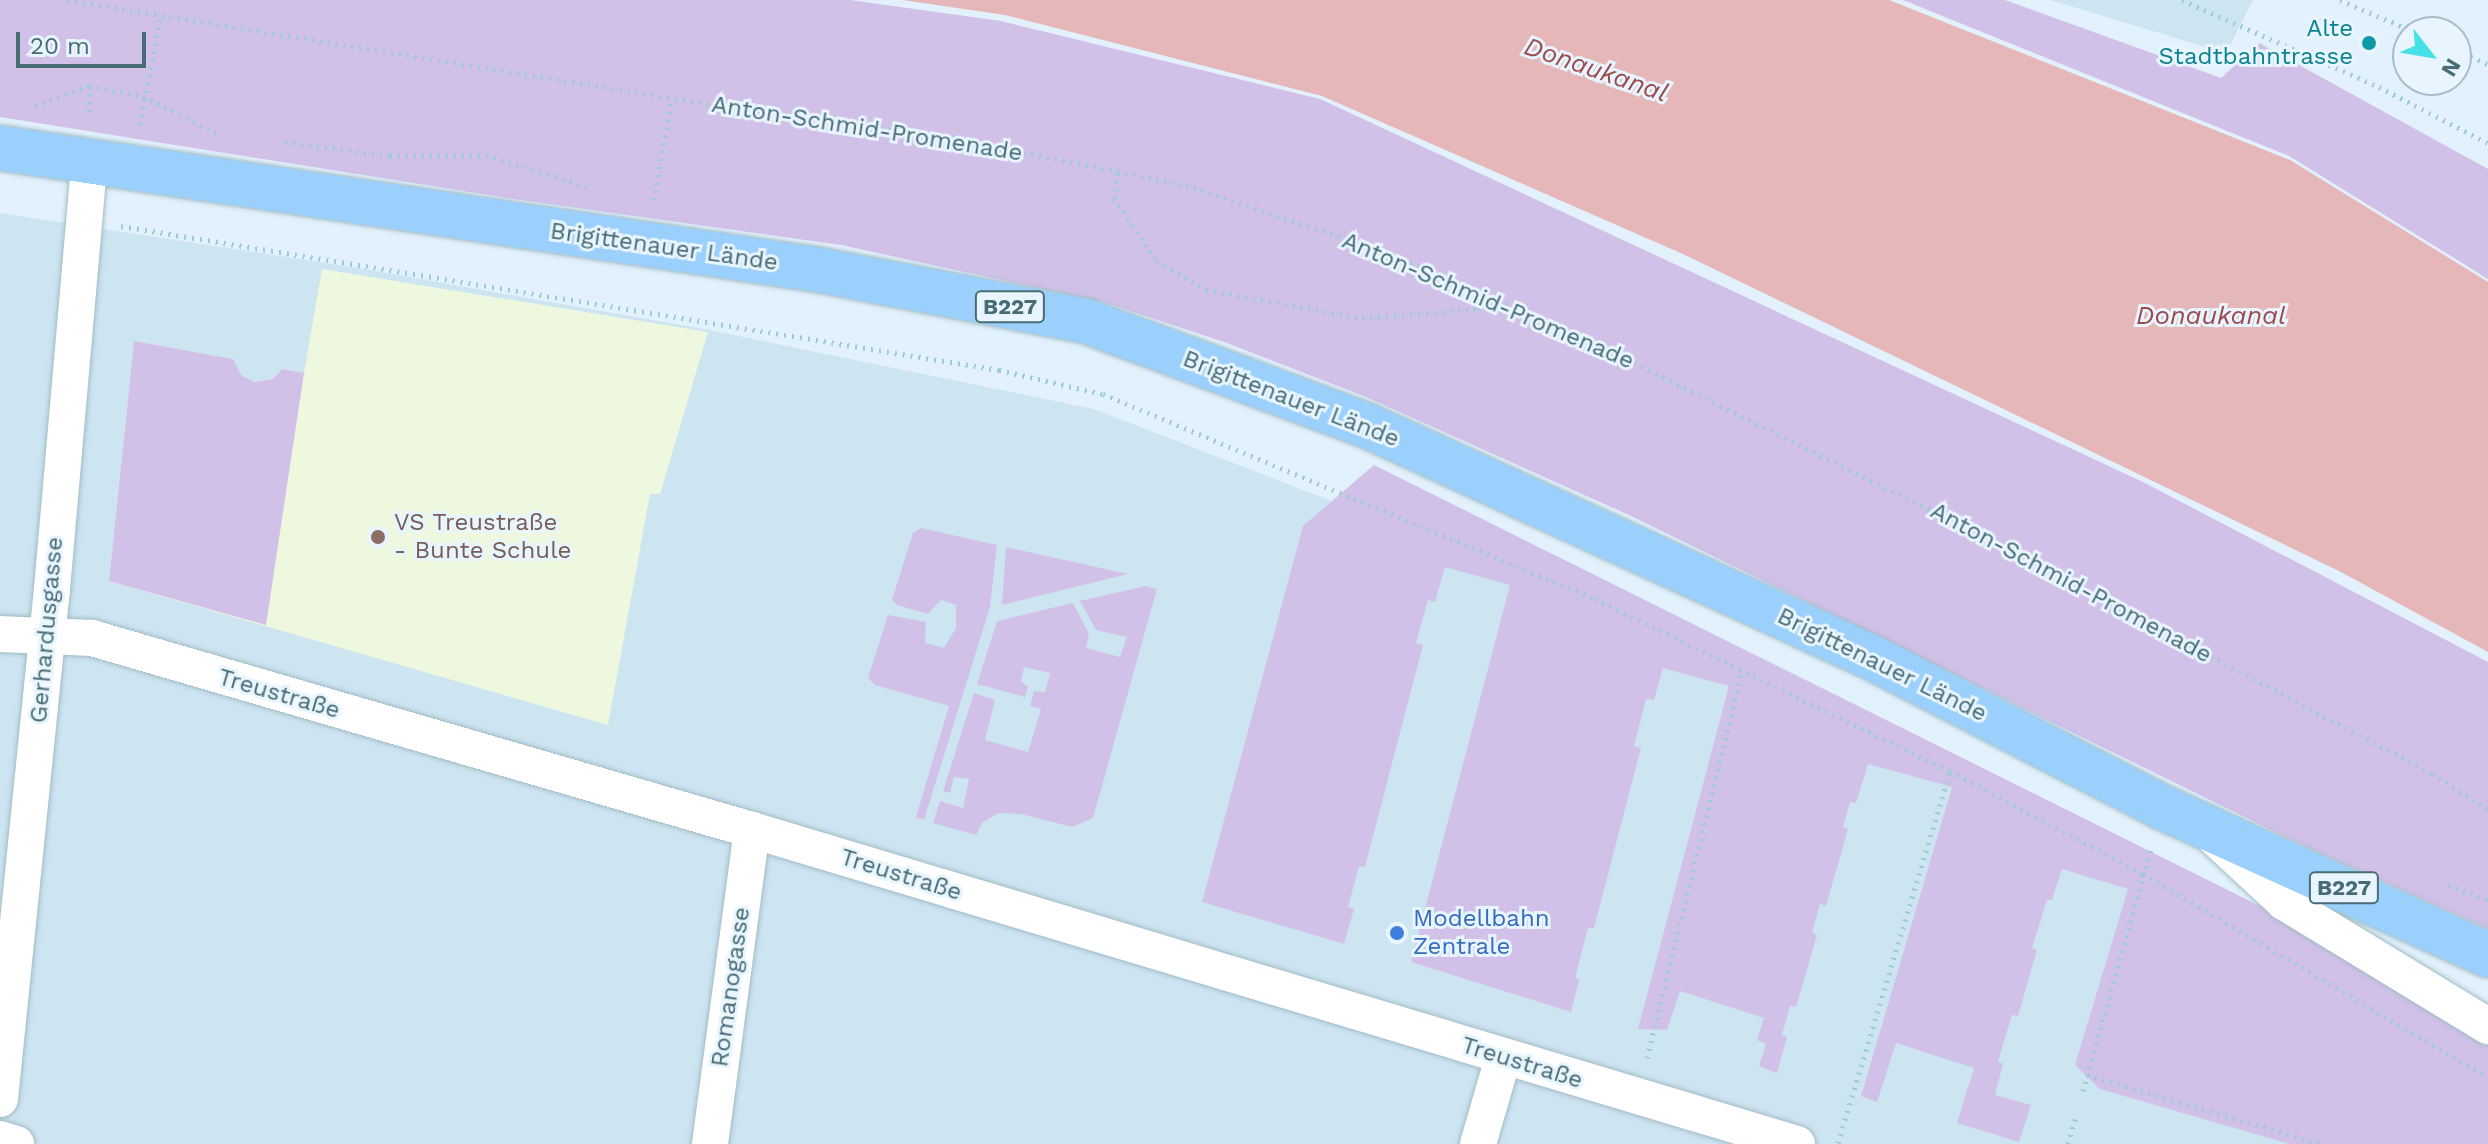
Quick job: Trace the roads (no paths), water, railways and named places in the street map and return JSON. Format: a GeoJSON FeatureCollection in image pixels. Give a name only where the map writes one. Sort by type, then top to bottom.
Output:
{"type":"FeatureCollection","features":[{"type":"Feature","properties":{"kind":"main road","name":"Brigittenauer Lände"},"geometry":{"type":"LineString","coordinates":[[0,148],[819,270],[1086,321],[1366,425],[1873,658],[2181,816],[2488,955]]}},
{"type":"Feature","properties":{"kind":"street","name":"Gerhardusgasse"},"geometry":{"type":"LineString","coordinates":[[0,1099],[89,162]]}},
{"type":"Feature","properties":{"kind":"street","name":"Treustraße"},"geometry":{"type":"LineString","coordinates":[[0,634],[92,638],[752,830],[1797,1144]]}},
{"type":"Feature","properties":{"kind":"street"},"geometry":{"type":"LineString","coordinates":[[2181,816],[2284,902],[2488,1026]]}},
{"type":"Feature","properties":{"kind":"street","name":"Romanogasse"},"geometry":{"type":"LineString","coordinates":[[710,1144],[752,830]]}},
{"type":"Feature","properties":{"kind":"street"},"geometry":{"type":"LineString","coordinates":[[1478,1144],[1503,1058]]}},
{"type":"Feature","properties":{"kind":"street"},"geometry":{"type":"LineString","coordinates":[[0,1139],[16,1144]]}},
{"type":"Feature","properties":{"kind":"water","name":"Donaukanal"},"geometry":{"type":"Polygon","coordinates":[[[902,0],[1889,0],[2290,160],[2488,282],[2488,652],[2339,571],[1685,255],[1322,96],[1005,15],[902,0]]]}},
{"type":"Feature","properties":{"kind":"place","name":"Alte Stadtbahntrasse"},"geometry":{"type":"Point","coordinates":[2369,43]}},
{"type":"Feature","properties":{"kind":"place","name":"VS Treustraße - Bunte Schule"},"geometry":{"type":"Point","coordinates":[378,537]}},
{"type":"Feature","properties":{"kind":"place","name":"Modellbahn Zentrale"},"geometry":{"type":"Point","coordinates":[1397,933]}}]}
